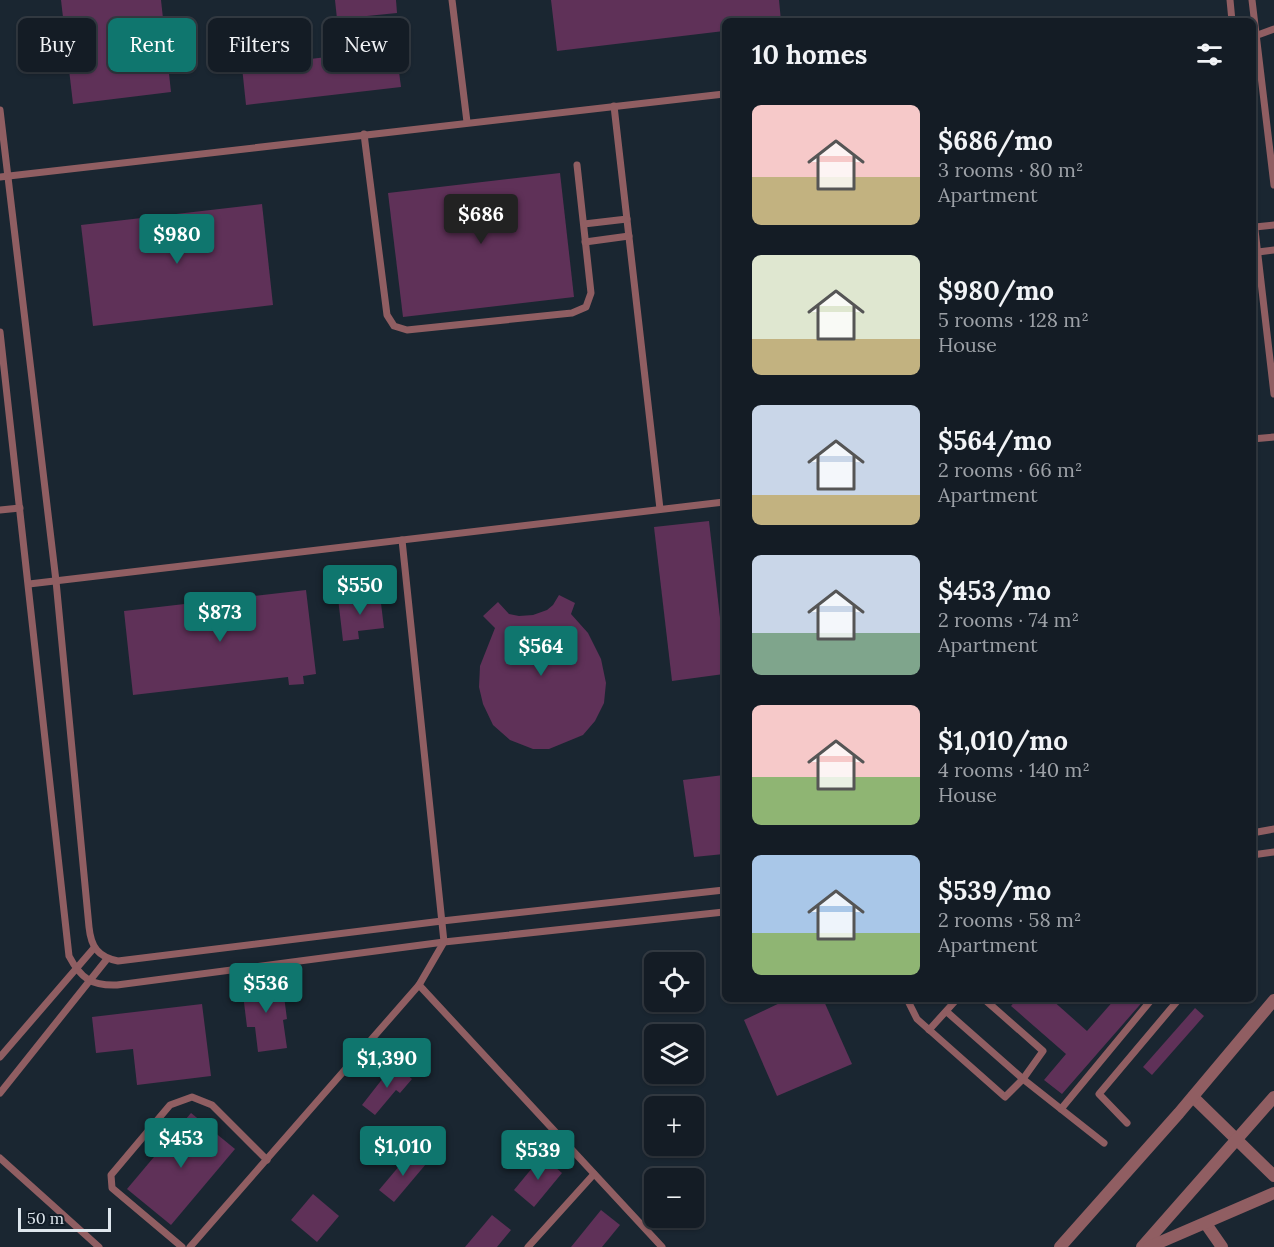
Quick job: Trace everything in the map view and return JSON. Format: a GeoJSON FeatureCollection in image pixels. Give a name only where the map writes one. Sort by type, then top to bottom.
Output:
{"type":"FeatureCollection","features":[{"type":"Feature","properties":{"kind":"street"},"geometry":{"type":"LineString","coordinates":[[1060,1247],[1193,1097],[1274,1000]]}},
{"type":"Feature","properties":{"kind":"street"},"geometry":{"type":"LineString","coordinates":[[1193,1097],[1274,1176]]}},
{"type":"Feature","properties":{"kind":"street"},"geometry":{"type":"LineString","coordinates":[[1142,1247],[1274,1097]]}},
{"type":"Feature","properties":{"kind":"street"},"geometry":{"type":"LineString","coordinates":[[1149,1247],[1274,1193]]}},
{"type":"Feature","properties":{"kind":"street"},"geometry":{"type":"LineString","coordinates":[[1206,1224],[1222,1247]]}},
{"type":"Feature","properties":{"kind":"lane"},"geometry":{"type":"LineString","coordinates":[[452,0],[467,122]]}},
{"type":"Feature","properties":{"kind":"lane"},"geometry":{"type":"LineString","coordinates":[[1230,0],[1232,18]]}},
{"type":"Feature","properties":{"kind":"lane"},"geometry":{"type":"LineString","coordinates":[[1252,0],[1253,18]]}},
{"type":"Feature","properties":{"kind":"lane"},"geometry":{"type":"LineString","coordinates":[[1256,37],[1274,29]]}},
{"type":"Feature","properties":{"kind":"lane"},"geometry":{"type":"LineString","coordinates":[[1256,45],[1274,185]]}},
{"type":"Feature","properties":{"kind":"lane"},"geometry":{"type":"LineString","coordinates":[[4,177],[722,94]]}},
{"type":"Feature","properties":{"kind":"lane"},"geometry":{"type":"LineString","coordinates":[[614,106],[660,509]]}},
{"type":"Feature","properties":{"kind":"lane"},"geometry":{"type":"LineString","coordinates":[[0,110],[4,177],[56,581],[89,927],[94,948],[107,959],[117,961],[442,921],[722,890]]}},
{"type":"Feature","properties":{"kind":"lane"},"geometry":{"type":"LineString","coordinates":[[364,134],[387,315],[389,321],[400,329],[419,329],[579,311],[590,301],[577,165]]}},
{"type":"Feature","properties":{"kind":"lane"},"geometry":{"type":"LineString","coordinates":[[584,224],[627,219]]}},
{"type":"Feature","properties":{"kind":"lane"},"geometry":{"type":"LineString","coordinates":[[1256,227],[1274,225]]}},
{"type":"Feature","properties":{"kind":"lane"},"geometry":{"type":"LineString","coordinates":[[1256,235],[1274,394]]}},
{"type":"Feature","properties":{"kind":"lane"},"geometry":{"type":"LineString","coordinates":[[585,242],[629,236]]}},
{"type":"Feature","properties":{"kind":"lane"},"geometry":{"type":"LineString","coordinates":[[1258,252],[1274,250]]}},
{"type":"Feature","properties":{"kind":"lane"},"geometry":{"type":"LineString","coordinates":[[0,332],[67,942],[69,956],[75,969],[91,981],[104,985],[117,985],[444,942],[722,912]]}},
{"type":"Feature","properties":{"kind":"lane"},"geometry":{"type":"LineString","coordinates":[[1256,439],[1274,437]]}},
{"type":"Feature","properties":{"kind":"lane"},"geometry":{"type":"LineString","coordinates":[[29,584],[722,502]]}},
{"type":"Feature","properties":{"kind":"lane"},"geometry":{"type":"LineString","coordinates":[[0,510],[20,508]]}},
{"type":"Feature","properties":{"kind":"lane"},"geometry":{"type":"LineString","coordinates":[[190,1247],[419,985],[444,942],[402,540]]}},
{"type":"Feature","properties":{"kind":"lane"},"geometry":{"type":"LineString","coordinates":[[1256,832],[1274,829]]}},
{"type":"Feature","properties":{"kind":"lane"},"geometry":{"type":"LineString","coordinates":[[1256,854],[1274,852]]}},
{"type":"Feature","properties":{"kind":"lane"},"geometry":{"type":"LineString","coordinates":[[0,1057],[94,948]]}},
{"type":"Feature","properties":{"kind":"lane"},"geometry":{"type":"LineString","coordinates":[[0,1093],[107,959]]}},
{"type":"Feature","properties":{"kind":"lane"},"geometry":{"type":"LineString","coordinates":[[419,985],[662,1247]]}},
{"type":"Feature","properties":{"kind":"lane"},"geometry":{"type":"LineString","coordinates":[[908,1002],[917,1019],[1005,1097],[1023,1079],[1043,1051],[987,1002]]}},
{"type":"Feature","properties":{"kind":"lane"},"geometry":{"type":"LineString","coordinates":[[929,1030],[955,1002]]}},
{"type":"Feature","properties":{"kind":"lane"},"geometry":{"type":"LineString","coordinates":[[1060,1109],[1149,1002]]}},
{"type":"Feature","properties":{"kind":"lane"},"geometry":{"type":"LineString","coordinates":[[1127,1123],[1099,1094],[1176,1002]]}},
{"type":"Feature","properties":{"kind":"lane"},"geometry":{"type":"LineString","coordinates":[[947,1012],[1023,1079],[1104,1143]]}},
{"type":"Feature","properties":{"kind":"lane"},"geometry":{"type":"LineString","coordinates":[[182,1247],[112,1188],[111,1175],[170,1105],[192,1097],[212,1105],[267,1160]]}},
{"type":"Feature","properties":{"kind":"lane"},"geometry":{"type":"LineString","coordinates":[[0,1158],[99,1247]]}},
{"type":"Feature","properties":{"kind":"lane"},"geometry":{"type":"LineString","coordinates":[[528,1247],[594,1174]]}},
{"type":"Feature","properties":{"kind":"building"},"geometry":{"type":"Polygon","coordinates":[[[61,0],[161,0],[163,18],[108,18],[108,72],[169,72],[171,92],[73,104],[69,72],[96,72],[96,18],[63,18],[61,0]]]}},
{"type":"Feature","properties":{"kind":"building"},"geometry":{"type":"Polygon","coordinates":[[[335,0],[396,0],[397,13],[337,18],[335,0]]]}},
{"type":"Feature","properties":{"kind":"building"},"geometry":{"type":"Polygon","coordinates":[[[551,0],[779,0],[781,18],[722,18],[722,31],[557,51],[551,0]]]}},
{"type":"Feature","properties":{"kind":"building"},"geometry":{"type":"Polygon","coordinates":[[[323,58],[323,72],[399,72],[401,87],[246,105],[243,72],[311,72],[311,59],[323,58]]]}},
{"type":"Feature","properties":{"kind":"building"},"geometry":{"type":"Polygon","coordinates":[[[560,173],[574,297],[403,317],[388,193],[560,173]]]}},
{"type":"Feature","properties":{"kind":"building"},"geometry":{"type":"Polygon","coordinates":[[[262,204],[273,305],[93,326],[81,225],[262,204]]]}},
{"type":"Feature","properties":{"kind":"building"},"geometry":{"type":"Polygon","coordinates":[[[709,521],[722,635],[722,674],[672,681],[654,527],[709,521]]]}},
{"type":"Feature","properties":{"kind":"building"},"geometry":{"type":"Polygon","coordinates":[[[306,590],[316,674],[303,676],[304,684],[289,685],[288,677],[133,695],[124,611],[306,590]]]}},
{"type":"Feature","properties":{"kind":"building"},"geometry":{"type":"Polygon","coordinates":[[[380,595],[384,628],[358,631],[359,639],[343,641],[338,598],[354,596],[355,599],[380,595]]]}},
{"type":"Feature","properties":{"kind":"building"},"geometry":{"type":"Polygon","coordinates":[[[559,595],[575,603],[571,614],[588,633],[601,659],[606,683],[604,703],[595,721],[583,735],[549,749],[533,749],[510,740],[493,725],[483,704],[479,687],[480,666],[495,628],[483,616],[498,602],[509,614],[533,615],[547,610],[559,595]]]}},
{"type":"Feature","properties":{"kind":"building"},"geometry":{"type":"Polygon","coordinates":[[[722,775],[722,854],[694,857],[683,780],[722,775]]]}},
{"type":"Feature","properties":{"kind":"building"},"geometry":{"type":"Polygon","coordinates":[[[282,981],[287,1019],[283,1020],[287,1048],[258,1052],[255,1027],[247,1027],[242,986],[282,981]]]}},
{"type":"Feature","properties":{"kind":"building"},"geometry":{"type":"Polygon","coordinates":[[[782,1002],[824,1002],[852,1064],[777,1096],[744,1020],[782,1002]]]}},
{"type":"Feature","properties":{"kind":"building"},"geometry":{"type":"Polygon","coordinates":[[[1014,1002],[1054,1002],[1087,1031],[1112,1002],[1142,1002],[1062,1094],[1044,1080],[1066,1054],[1011,1006],[1014,1002]]]}},
{"type":"Feature","properties":{"kind":"building"},"geometry":{"type":"Polygon","coordinates":[[[202,1004],[211,1076],[137,1085],[133,1049],[96,1053],[92,1017],[202,1004]]]}},
{"type":"Feature","properties":{"kind":"building"},"geometry":{"type":"Polygon","coordinates":[[[1195,1008],[1204,1016],[1152,1075],[1143,1067],[1195,1008]]]}},
{"type":"Feature","properties":{"kind":"building"},"geometry":{"type":"Polygon","coordinates":[[[394,1064],[412,1079],[400,1093],[396,1090],[375,1115],[362,1105],[394,1064]]]}},
{"type":"Feature","properties":{"kind":"building"},"geometry":{"type":"Polygon","coordinates":[[[191,1113],[235,1149],[171,1225],[127,1189],[191,1113]]]}},
{"type":"Feature","properties":{"kind":"building"},"geometry":{"type":"Polygon","coordinates":[[[411,1152],[426,1164],[394,1202],[379,1190],[411,1152]]]}},
{"type":"Feature","properties":{"kind":"building"},"geometry":{"type":"Polygon","coordinates":[[[542,1156],[562,1173],[534,1207],[514,1190],[542,1156]]]}},
{"type":"Feature","properties":{"kind":"building"},"geometry":{"type":"Polygon","coordinates":[[[313,1194],[339,1216],[317,1242],[291,1220],[313,1194]]]}},
{"type":"Feature","properties":{"kind":"building"},"geometry":{"type":"Polygon","coordinates":[[[601,1210],[620,1225],[602,1247],[571,1247],[601,1210]]]}},
{"type":"Feature","properties":{"kind":"building"},"geometry":{"type":"Polygon","coordinates":[[[492,1215],[511,1230],[497,1247],[465,1247],[492,1215]]]}}]}
